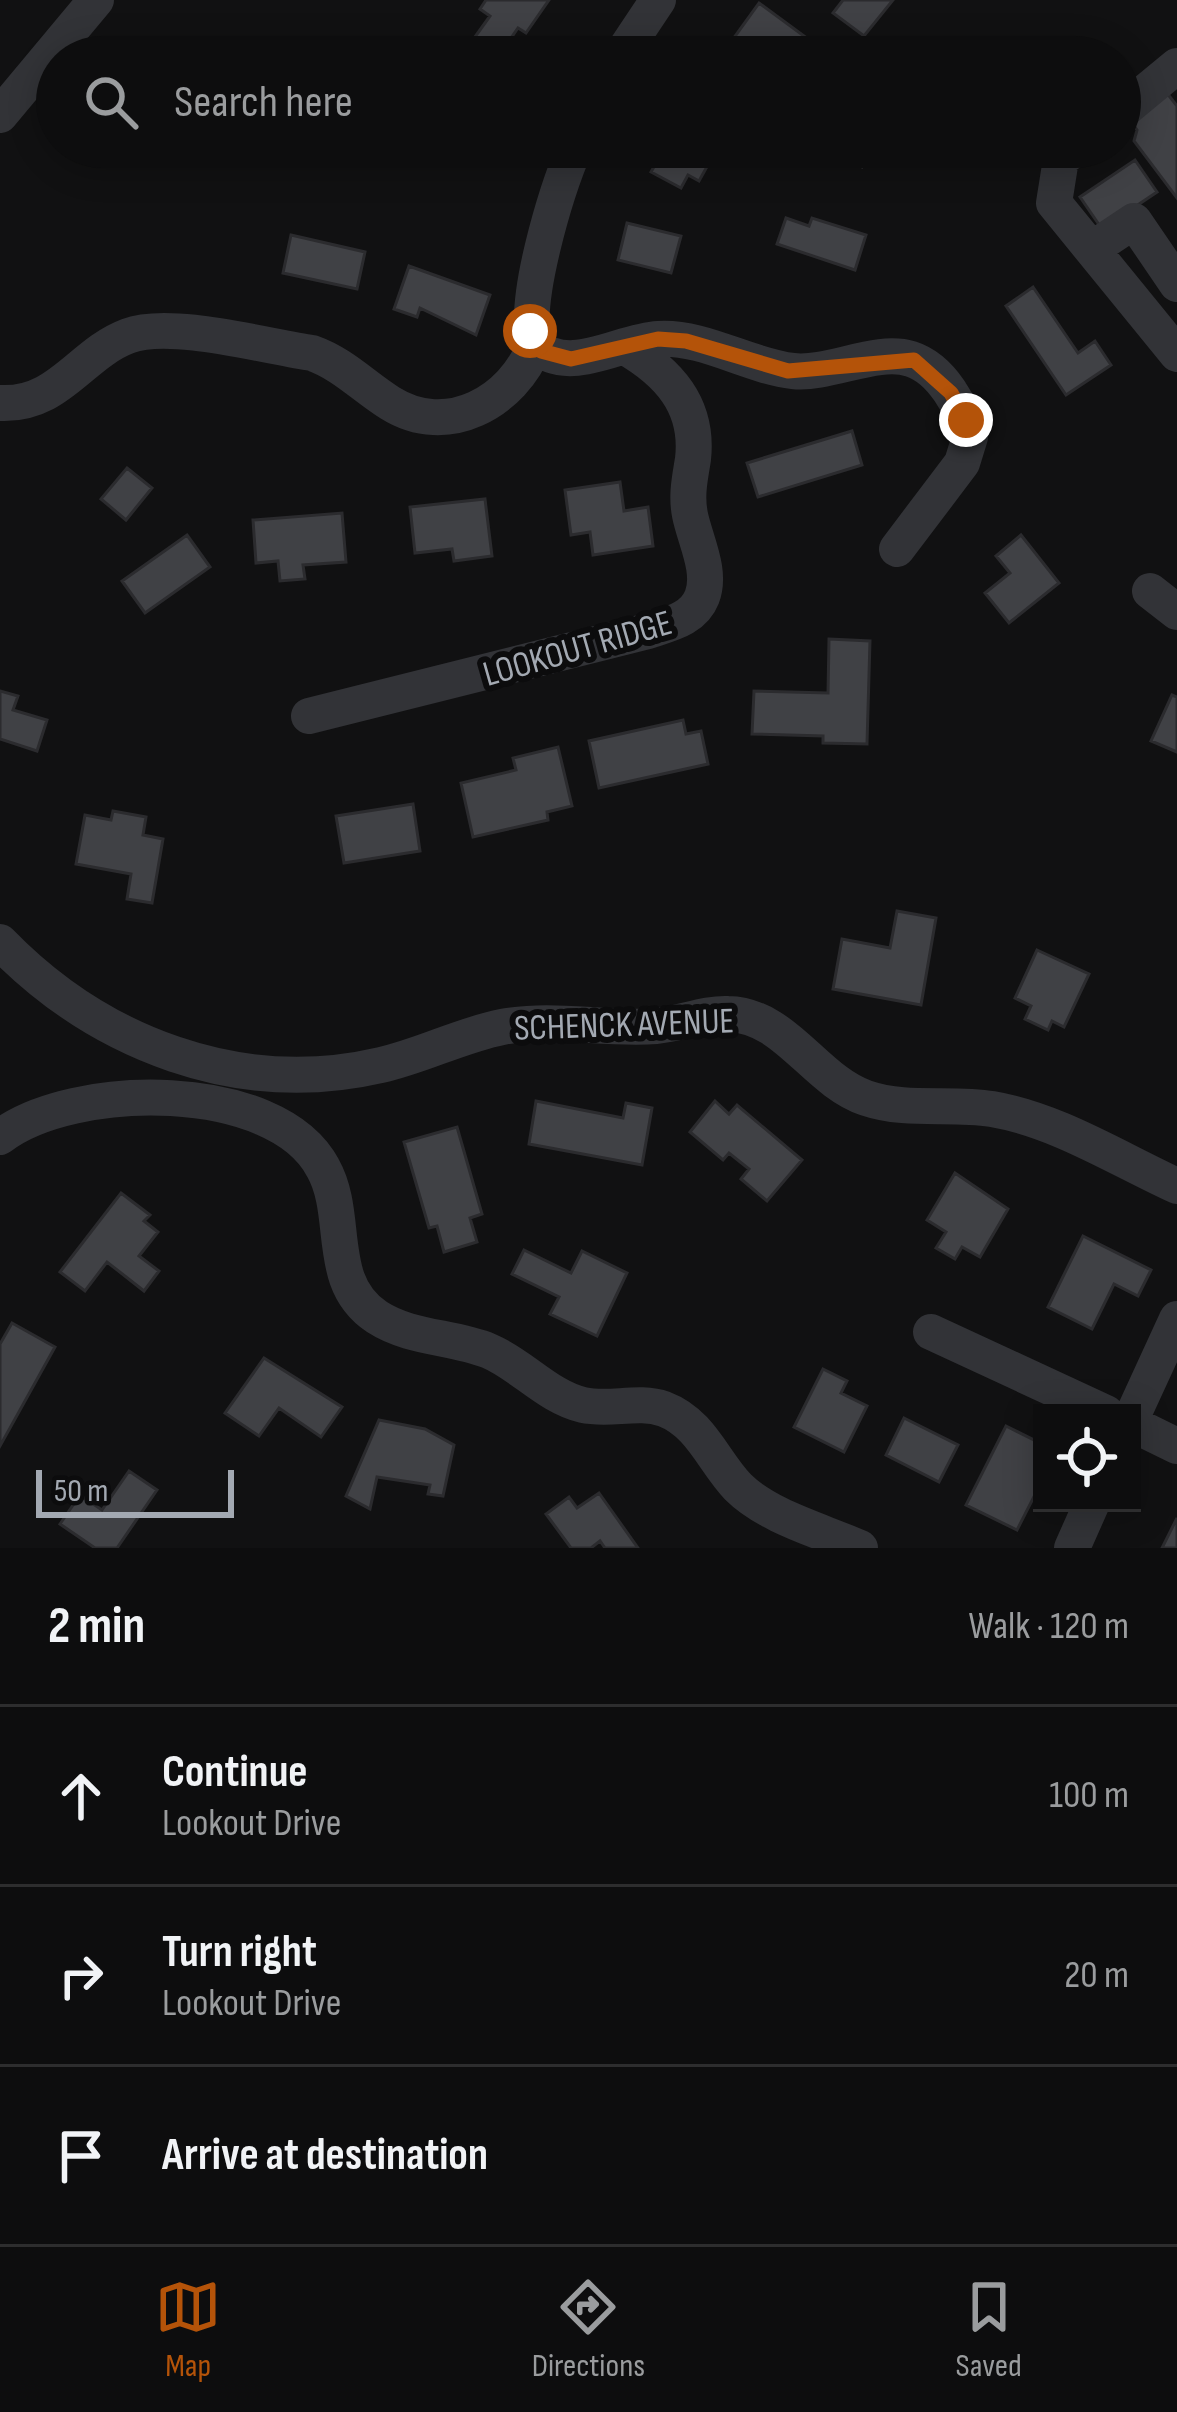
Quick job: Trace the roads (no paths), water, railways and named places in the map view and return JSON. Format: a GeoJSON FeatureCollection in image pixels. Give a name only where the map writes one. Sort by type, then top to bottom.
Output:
{"type":"FeatureCollection","features":[{"type":"Feature","properties":{"kind":"street"},"geometry":{"type":"LineString","coordinates":[[66,36],[96,0]]}},
{"type":"Feature","properties":{"kind":"street"},"geometry":{"type":"LineString","coordinates":[[634,36],[658,0]]}},
{"type":"Feature","properties":{"kind":"street"},"geometry":{"type":"LineString","coordinates":[[1141,96],[1177,66]]}},
{"type":"Feature","properties":{"kind":"street"},"geometry":{"type":"LineString","coordinates":[[0,115],[36,72]]}},
{"type":"Feature","properties":{"kind":"street"},"geometry":{"type":"LineString","coordinates":[[0,403],[32,400],[63,386],[109,346],[154,331],[312,352],[332,360],[409,412],[455,417],[481,409],[508,390],[535,345],[531,321],[553,215],[568,168]]}},
{"type":"Feature","properties":{"kind":"street"},"geometry":{"type":"LineString","coordinates":[[1060,168],[1054,203],[1176,348]]}},
{"type":"Feature","properties":{"kind":"street"},"geometry":{"type":"LineString","coordinates":[[1091,249],[1134,221],[1177,284]]}},
{"type":"Feature","properties":{"kind":"street"},"geometry":{"type":"LineString","coordinates":[[535,345],[571,359],[658,339],[686,341],[788,371],[820,372],[897,357],[927,368],[951,393],[970,437],[962,463],[897,549]]}},
{"type":"Feature","properties":{"kind":"street","name":"LOOKOUT RIDGE"},"geometry":{"type":"LineString","coordinates":[[309,716],[648,631],[694,610],[704,593],[704,575],[689,511],[694,433],[688,409],[653,364],[625,347]]}},
{"type":"Feature","properties":{"kind":"street","name":"SCHENCK AVENUE"},"geometry":{"type":"LineString","coordinates":[[0,942],[35,979],[114,1030],[166,1052],[271,1076],[378,1066],[497,1028],[536,1022],[623,1028],[728,1014],[776,1030],[816,1068],[866,1098],[1023,1116],[1177,1186]]}},
{"type":"Feature","properties":{"kind":"street"},"geometry":{"type":"LineString","coordinates":[[271,1076],[292,1131],[325,1171],[349,1285],[376,1317],[402,1330],[493,1352],[560,1397],[584,1406],[649,1405],[668,1411],[688,1423],[738,1487],[759,1503],[860,1548]]}},
{"type":"Feature","properties":{"kind":"street"},"geometry":{"type":"LineString","coordinates":[[0,1137],[41,1113],[116,1097],[195,1101],[292,1131]]}},
{"type":"Feature","properties":{"kind":"street"},"geometry":{"type":"LineString","coordinates":[[1140,1404],[1177,1319]]}},
{"type":"Feature","properties":{"kind":"street"},"geometry":{"type":"LineString","coordinates":[[931,1332],[1087,1404]]}},
{"type":"Feature","properties":{"kind":"street"},"geometry":{"type":"LineString","coordinates":[[1141,1426],[1177,1446]]}},
{"type":"Feature","properties":{"kind":"street"},"geometry":{"type":"LineString","coordinates":[[1072,1548],[1088,1512]]}}]}
